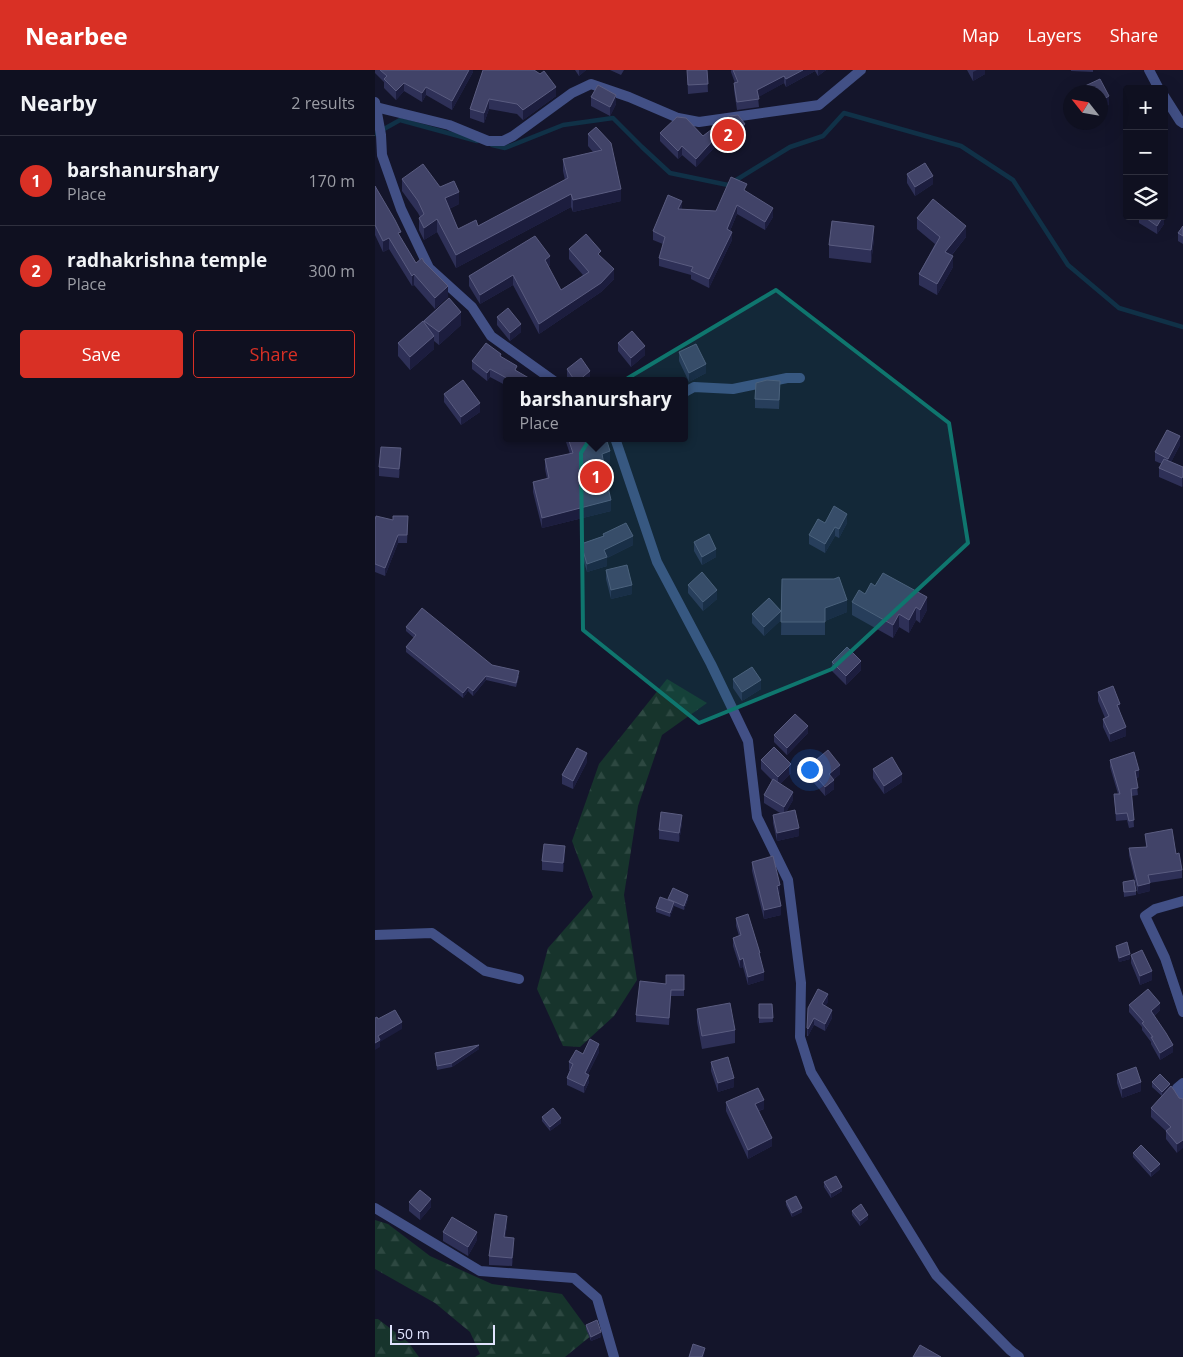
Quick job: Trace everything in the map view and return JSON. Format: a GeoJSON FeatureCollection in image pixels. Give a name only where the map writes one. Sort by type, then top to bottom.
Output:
{"type":"FeatureCollection","features":[{"type":"Feature","properties":{"kind":"street"},"geometry":{"type":"LineString","coordinates":[[548,377],[491,336],[472,307],[429,268],[401,209],[387,167],[379,157],[381,135],[375,105],[449,125],[488,141],[503,141],[513,136],[573,93],[591,84],[629,96],[678,118],[699,122],[819,105],[861,70]]}},
{"type":"Feature","properties":{"kind":"street"},"geometry":{"type":"LineString","coordinates":[[1149,70],[1157,85]]}},
{"type":"Feature","properties":{"kind":"street"},"geometry":{"type":"LineString","coordinates":[[1168,102],[1183,123]]}},
{"type":"Feature","properties":{"kind":"street"},"geometry":{"type":"LineString","coordinates":[[688,390],[694,387],[733,390],[787,378],[800,378]]}},
{"type":"Feature","properties":{"kind":"street"},"geometry":{"type":"LineString","coordinates":[[616,442],[657,562],[711,664],[748,741],[757,818],[788,880],[801,983],[800,1037],[811,1072],[936,1274],[1019,1357]]}},
{"type":"Feature","properties":{"kind":"street"},"geometry":{"type":"LineString","coordinates":[[1183,901],[1155,909],[1145,916],[1165,958],[1183,1012]]}},
{"type":"Feature","properties":{"kind":"street"},"geometry":{"type":"LineString","coordinates":[[375,935],[432,933],[485,971],[519,979]]}},
{"type":"Feature","properties":{"kind":"street"},"geometry":{"type":"LineString","coordinates":[[1183,1084],[1177,1088],[1183,1101]]}},
{"type":"Feature","properties":{"kind":"street"},"geometry":{"type":"LineString","coordinates":[[375,1208],[480,1271],[574,1278],[597,1298],[614,1357]]}},
{"type":"Feature","properties":{"kind":"highlighted area"},"geometry":{"type":"Polygon","coordinates":[[[776,290],[949,423],[968,543],[832,669],[699,723],[583,630],[581,453],[628,378],[776,290]]]}},
{"type":"Feature","properties":{"kind":"green space"},"geometry":{"type":"Polygon","coordinates":[[[667,679],[707,703],[662,735],[638,806],[624,895],[637,980],[614,1016],[580,1047],[563,1046],[537,989],[548,948],[593,897],[572,841],[599,764],[667,679]]]}},
{"type":"Feature","properties":{"kind":"green space"},"geometry":{"type":"Polygon","coordinates":[[[375,1220],[388,1224],[430,1256],[492,1284],[562,1294],[592,1335],[565,1357],[475,1357],[480,1354],[470,1332],[435,1303],[375,1269],[375,1220]]]}},
{"type":"Feature","properties":{"kind":"green space"},"geometry":{"type":"Polygon","coordinates":[[[375,1319],[378,1319],[408,1342],[419,1357],[375,1357],[375,1319]]]}},
{"type":"Feature","properties":{"kind":"building"},"geometry":{"type":"Polygon","coordinates":[[[380,70],[469,70],[452,101],[426,87],[422,93],[404,83],[396,91],[384,79],[387,76],[380,70]]]}},
{"type":"Feature","properties":{"kind":"building"},"geometry":{"type":"Polygon","coordinates":[[[483,70],[534,70],[540,74],[544,71],[556,87],[523,110],[517,104],[489,99],[484,113],[470,109],[483,70]]]}},
{"type":"Feature","properties":{"kind":"building"},"geometry":{"type":"Polygon","coordinates":[[[687,70],[707,70],[708,84],[688,85],[687,70]]]}},
{"type":"Feature","properties":{"kind":"building"},"geometry":{"type":"Polygon","coordinates":[[[733,70],[803,70],[786,79],[784,76],[757,90],[759,99],[737,102],[734,83],[738,82],[733,70]]]}},
{"type":"Feature","properties":{"kind":"building"},"geometry":{"type":"Polygon","coordinates":[[[1100,79],[1103,85],[1087,85],[1100,79]]]}},
{"type":"Feature","properties":{"kind":"building"},"geometry":{"type":"Polygon","coordinates":[[[598,85],[616,95],[610,107],[591,97],[598,85]]]}},
{"type":"Feature","properties":{"kind":"building"},"geometry":{"type":"Polygon","coordinates":[[[738,115],[745,124],[720,143],[716,137],[696,159],[682,146],[678,151],[660,133],[677,117],[686,118],[703,136],[729,116],[738,115]]]}},
{"type":"Feature","properties":{"kind":"building"},"geometry":{"type":"Polygon","coordinates":[[[596,127],[611,143],[621,189],[573,200],[571,194],[456,255],[437,219],[424,228],[419,218],[424,214],[418,201],[402,179],[423,164],[440,187],[454,181],[459,192],[445,198],[458,229],[476,220],[478,226],[568,178],[563,159],[602,150],[588,134],[596,127]]]}},
{"type":"Feature","properties":{"kind":"building"},"geometry":{"type":"Polygon","coordinates":[[[925,163],[933,176],[915,187],[907,174],[925,163]]]}},
{"type":"Feature","properties":{"kind":"building"},"geometry":{"type":"Polygon","coordinates":[[[731,177],[747,184],[744,190],[773,208],[765,222],[737,205],[727,229],[732,232],[709,279],[691,271],[693,267],[659,258],[665,237],[653,231],[668,195],[682,201],[678,209],[716,211],[731,177]]]}},
{"type":"Feature","properties":{"kind":"building"},"geometry":{"type":"Polygon","coordinates":[[[375,186],[401,232],[398,233],[416,263],[422,258],[448,286],[435,298],[414,274],[412,276],[389,238],[383,241],[375,225],[375,186]]]}},
{"type":"Feature","properties":{"kind":"building"},"geometry":{"type":"Polygon","coordinates":[[[933,199],[966,226],[945,252],[953,256],[937,284],[919,274],[940,237],[917,218],[933,199]]]}},
{"type":"Feature","properties":{"kind":"building"},"geometry":{"type":"Polygon","coordinates":[[[1149,220],[1161,220],[1157,226],[1149,220]]]}},
{"type":"Feature","properties":{"kind":"building"},"geometry":{"type":"Polygon","coordinates":[[[832,221],[874,226],[871,250],[829,245],[832,221]]]}},
{"type":"Feature","properties":{"kind":"building"},"geometry":{"type":"Polygon","coordinates":[[[1183,226],[1183,236],[1178,233],[1183,226]]]}},
{"type":"Feature","properties":{"kind":"building"},"geometry":{"type":"Polygon","coordinates":[[[586,234],[601,251],[598,254],[614,269],[601,283],[539,324],[513,275],[480,295],[469,276],[535,236],[550,256],[545,260],[561,290],[589,272],[569,249],[586,234]]]}},
{"type":"Feature","properties":{"kind":"building"},"geometry":{"type":"Polygon","coordinates":[[[449,298],[461,312],[439,332],[424,321],[449,298]]]}},
{"type":"Feature","properties":{"kind":"building"},"geometry":{"type":"Polygon","coordinates":[[[508,308],[521,324],[510,333],[497,317],[508,308]]]}},
{"type":"Feature","properties":{"kind":"building"},"geometry":{"type":"Polygon","coordinates":[[[423,321],[434,336],[410,357],[398,343],[423,321]]]}},
{"type":"Feature","properties":{"kind":"building"},"geometry":{"type":"Polygon","coordinates":[[[632,331],[645,346],[631,358],[618,343],[632,331]]]}},
{"type":"Feature","properties":{"kind":"building"},"geometry":{"type":"Polygon","coordinates":[[[486,343],[501,354],[500,356],[517,366],[515,370],[527,377],[505,377],[490,369],[487,373],[472,361],[486,343]]]}},
{"type":"Feature","properties":{"kind":"building"},"geometry":{"type":"Polygon","coordinates":[[[696,344],[706,364],[689,373],[679,352],[696,344]]]}},
{"type":"Feature","properties":{"kind":"building"},"geometry":{"type":"Polygon","coordinates":[[[581,358],[590,371],[583,377],[572,377],[567,369],[581,358]]]}},
{"type":"Feature","properties":{"kind":"building"},"geometry":{"type":"Polygon","coordinates":[[[463,380],[480,403],[461,417],[444,394],[463,380]]]}},
{"type":"Feature","properties":{"kind":"building"},"geometry":{"type":"Polygon","coordinates":[[[767,380],[780,381],[779,400],[755,399],[756,383],[767,380]]]}},
{"type":"Feature","properties":{"kind":"building"},"geometry":{"type":"Polygon","coordinates":[[[1167,430],[1180,436],[1168,459],[1155,452],[1167,430]]]}},
{"type":"Feature","properties":{"kind":"building"},"geometry":{"type":"Polygon","coordinates":[[[569,442],[607,442],[610,451],[602,454],[611,500],[542,518],[533,482],[549,478],[545,459],[573,453],[569,442]]]}},
{"type":"Feature","properties":{"kind":"building"},"geometry":{"type":"Polygon","coordinates":[[[381,447],[401,448],[399,469],[379,467],[381,447]]]}},
{"type":"Feature","properties":{"kind":"building"},"geometry":{"type":"Polygon","coordinates":[[[1164,459],[1183,467],[1182,478],[1159,468],[1164,459]]]}},
{"type":"Feature","properties":{"kind":"building"},"geometry":{"type":"Polygon","coordinates":[[[834,506],[847,514],[839,529],[835,527],[825,544],[809,535],[818,519],[825,523],[834,506]]]}},
{"type":"Feature","properties":{"kind":"building"},"geometry":{"type":"Polygon","coordinates":[[[376,516],[393,520],[393,516],[408,516],[407,535],[398,535],[385,568],[375,564],[376,516]]]}},
{"type":"Feature","properties":{"kind":"building"},"geometry":{"type":"Polygon","coordinates":[[[626,523],[633,536],[604,550],[607,557],[587,564],[581,544],[604,536],[603,534],[626,523]]]}},
{"type":"Feature","properties":{"kind":"building"},"geometry":{"type":"Polygon","coordinates":[[[709,534],[716,549],[702,557],[694,542],[709,534]]]}},
{"type":"Feature","properties":{"kind":"building"},"geometry":{"type":"Polygon","coordinates":[[[627,565],[632,585],[611,590],[606,570],[627,565]]]}},
{"type":"Feature","properties":{"kind":"building"},"geometry":{"type":"Polygon","coordinates":[[[702,572],[717,590],[703,602],[688,585],[702,572]]]}},
{"type":"Feature","properties":{"kind":"building"},"geometry":{"type":"Polygon","coordinates":[[[883,573],[927,597],[920,610],[916,607],[909,620],[899,614],[893,625],[852,602],[859,590],[865,594],[871,583],[875,586],[883,573]]]}},
{"type":"Feature","properties":{"kind":"building"},"geometry":{"type":"Polygon","coordinates":[[[839,577],[847,600],[825,608],[825,622],[781,622],[782,579],[834,579],[839,577]]]}},
{"type":"Feature","properties":{"kind":"building"},"geometry":{"type":"Polygon","coordinates":[[[769,598],[781,611],[764,627],[752,614],[769,598]]]}},
{"type":"Feature","properties":{"kind":"building"},"geometry":{"type":"Polygon","coordinates":[[[422,608],[492,665],[519,671],[516,683],[486,676],[473,691],[468,687],[463,693],[406,647],[416,635],[406,627],[422,608]]]}},
{"type":"Feature","properties":{"kind":"building"},"geometry":{"type":"Polygon","coordinates":[[[847,647],[861,661],[846,676],[832,662],[847,647]]]}},
{"type":"Feature","properties":{"kind":"building"},"geometry":{"type":"Polygon","coordinates":[[[752,667],[761,680],[742,692],[733,679],[752,667]]]}},
{"type":"Feature","properties":{"kind":"building"},"geometry":{"type":"Polygon","coordinates":[[[1113,686],[1120,704],[1117,705],[1126,727],[1110,734],[1103,719],[1109,716],[1098,692],[1113,686]]]}},
{"type":"Feature","properties":{"kind":"building"},"geometry":{"type":"Polygon","coordinates":[[[795,714],[808,726],[787,748],[774,735],[795,714]]]}},
{"type":"Feature","properties":{"kind":"building"},"geometry":{"type":"Polygon","coordinates":[[[774,747],[791,764],[778,777],[761,760],[774,747]]]}},
{"type":"Feature","properties":{"kind":"building"},"geometry":{"type":"Polygon","coordinates":[[[577,748],[587,753],[573,781],[562,775],[577,748]]]}},
{"type":"Feature","properties":{"kind":"building"},"geometry":{"type":"Polygon","coordinates":[[[828,750],[840,765],[829,774],[834,780],[825,787],[814,774],[816,772],[810,765],[828,750]]]}},
{"type":"Feature","properties":{"kind":"building"},"geometry":{"type":"Polygon","coordinates":[[[1134,752],[1139,770],[1135,771],[1138,788],[1131,789],[1134,820],[1129,821],[1127,813],[1116,814],[1114,794],[1120,794],[1110,760],[1134,752]]]}},
{"type":"Feature","properties":{"kind":"building"},"geometry":{"type":"Polygon","coordinates":[[[892,757],[902,774],[884,786],[873,769],[892,757]]]}},
{"type":"Feature","properties":{"kind":"building"},"geometry":{"type":"Polygon","coordinates":[[[773,779],[793,792],[784,807],[764,795],[773,779]]]}},
{"type":"Feature","properties":{"kind":"building"},"geometry":{"type":"Polygon","coordinates":[[[795,810],[799,828],[777,833],[773,815],[795,810]]]}},
{"type":"Feature","properties":{"kind":"building"},"geometry":{"type":"Polygon","coordinates":[[[661,812],[682,815],[679,833],[659,830],[661,812]]]}},
{"type":"Feature","properties":{"kind":"building"},"geometry":{"type":"Polygon","coordinates":[[[1172,829],[1176,854],[1179,853],[1182,870],[1148,875],[1150,883],[1138,886],[1129,848],[1147,847],[1145,834],[1172,829]]]}},
{"type":"Feature","properties":{"kind":"building"},"geometry":{"type":"Polygon","coordinates":[[[544,844],[565,846],[563,863],[542,861],[544,844]]]}},
{"type":"Feature","properties":{"kind":"building"},"geometry":{"type":"Polygon","coordinates":[[[773,856],[780,885],[777,886],[781,906],[764,910],[752,862],[773,856]]]}},
{"type":"Feature","properties":{"kind":"building"},"geometry":{"type":"Polygon","coordinates":[[[1134,880],[1136,891],[1124,892],[1123,882],[1134,880]]]}},
{"type":"Feature","properties":{"kind":"building"},"geometry":{"type":"Polygon","coordinates":[[[673,888],[688,895],[684,906],[668,899],[673,888]]]}},
{"type":"Feature","properties":{"kind":"building"},"geometry":{"type":"Polygon","coordinates":[[[660,897],[674,902],[670,913],[656,908],[660,897]]]}},
{"type":"Feature","properties":{"kind":"building"},"geometry":{"type":"Polygon","coordinates":[[[748,914],[764,972],[748,977],[743,958],[740,960],[733,938],[741,935],[736,918],[748,914]]]}},
{"type":"Feature","properties":{"kind":"building"},"geometry":{"type":"Polygon","coordinates":[[[1127,942],[1130,954],[1119,958],[1116,946],[1127,942]]]}},
{"type":"Feature","properties":{"kind":"building"},"geometry":{"type":"Polygon","coordinates":[[[1142,950],[1152,971],[1140,976],[1131,955],[1142,950]]]}},
{"type":"Feature","properties":{"kind":"building"},"geometry":{"type":"Polygon","coordinates":[[[666,975],[684,975],[684,990],[671,990],[669,1018],[636,1015],[640,981],[666,984],[666,975]]]}},
{"type":"Feature","properties":{"kind":"building"},"geometry":{"type":"Polygon","coordinates":[[[818,989],[828,994],[822,1004],[832,1010],[825,1024],[814,1018],[808,1029],[808,1008],[818,989]]]}},
{"type":"Feature","properties":{"kind":"building"},"geometry":{"type":"Polygon","coordinates":[[[1148,989],[1160,1003],[1151,1011],[1173,1045],[1160,1053],[1151,1037],[1153,1037],[1142,1023],[1144,1022],[1129,1005],[1148,989]]]}},
{"type":"Feature","properties":{"kind":"building"},"geometry":{"type":"Polygon","coordinates":[[[730,1003],[735,1030],[702,1036],[697,1009],[730,1003]]]}},
{"type":"Feature","properties":{"kind":"building"},"geometry":{"type":"Polygon","coordinates":[[[759,1004],[772,1004],[773,1018],[759,1018],[759,1004]]]}},
{"type":"Feature","properties":{"kind":"building"},"geometry":{"type":"Polygon","coordinates":[[[395,1010],[402,1022],[378,1036],[380,1040],[375,1043],[375,1018],[377,1017],[378,1019],[395,1010]]]}},
{"type":"Feature","properties":{"kind":"building"},"geometry":{"type":"Polygon","coordinates":[[[590,1039],[599,1044],[585,1073],[589,1075],[584,1086],[567,1078],[573,1064],[569,1062],[576,1050],[583,1054],[590,1039]]]}},
{"type":"Feature","properties":{"kind":"building"},"geometry":{"type":"Polygon","coordinates":[[[479,1045],[452,1063],[437,1066],[435,1053],[479,1045]]]}},
{"type":"Feature","properties":{"kind":"building"},"geometry":{"type":"Polygon","coordinates":[[[728,1057],[734,1078],[718,1083],[711,1062],[728,1057]]]}},
{"type":"Feature","properties":{"kind":"building"},"geometry":{"type":"Polygon","coordinates":[[[1136,1067],[1141,1082],[1122,1089],[1117,1074],[1136,1067]]]}},
{"type":"Feature","properties":{"kind":"building"},"geometry":{"type":"Polygon","coordinates":[[[1160,1074],[1170,1084],[1162,1092],[1152,1082],[1160,1074]]]}},
{"type":"Feature","properties":{"kind":"building"},"geometry":{"type":"Polygon","coordinates":[[[1171,1086],[1179,1098],[1183,1099],[1183,1140],[1177,1144],[1166,1131],[1171,1127],[1151,1108],[1171,1086]]]}},
{"type":"Feature","properties":{"kind":"building"},"geometry":{"type":"Polygon","coordinates":[[[758,1088],[764,1100],[755,1104],[772,1138],[748,1150],[726,1102],[758,1088]]]}},
{"type":"Feature","properties":{"kind":"building"},"geometry":{"type":"Polygon","coordinates":[[[553,1108],[561,1118],[550,1127],[542,1117],[553,1108]]]}},
{"type":"Feature","properties":{"kind":"building"},"geometry":{"type":"Polygon","coordinates":[[[1141,1145],[1160,1164],[1151,1172],[1133,1153],[1141,1145]]]}},
{"type":"Feature","properties":{"kind":"building"},"geometry":{"type":"Polygon","coordinates":[[[836,1176],[842,1187],[831,1193],[824,1182],[836,1176]]]}},
{"type":"Feature","properties":{"kind":"building"},"geometry":{"type":"Polygon","coordinates":[[[420,1190],[431,1199],[420,1212],[409,1202],[420,1190]]]}},
{"type":"Feature","properties":{"kind":"building"},"geometry":{"type":"Polygon","coordinates":[[[796,1196],[802,1208],[792,1213],[786,1201],[796,1196]]]}},
{"type":"Feature","properties":{"kind":"building"},"geometry":{"type":"Polygon","coordinates":[[[861,1204],[868,1215],[860,1221],[852,1211],[861,1204]]]}},
{"type":"Feature","properties":{"kind":"building"},"geometry":{"type":"Polygon","coordinates":[[[495,1214],[507,1216],[504,1237],[514,1238],[512,1258],[489,1256],[495,1214]]]}},
{"type":"Feature","properties":{"kind":"building"},"geometry":{"type":"Polygon","coordinates":[[[452,1217],[477,1232],[468,1247],[443,1232],[452,1217]]]}},
{"type":"Feature","properties":{"kind":"building"},"geometry":{"type":"Polygon","coordinates":[[[597,1320],[601,1332],[591,1337],[586,1325],[597,1320]]]}},
{"type":"Feature","properties":{"kind":"building"},"geometry":{"type":"Polygon","coordinates":[[[693,1344],[705,1348],[702,1357],[689,1357],[693,1344]]]}},
{"type":"Feature","properties":{"kind":"building"},"geometry":{"type":"Polygon","coordinates":[[[920,1345],[941,1357],[913,1357],[920,1345]]]}},
{"type":"Feature","properties":{"kind":"waterway"},"geometry":{"type":"LineString","coordinates":[[492,145],[505,148],[563,125],[613,118],[670,173],[728,185],[790,147],[823,136],[844,113],[961,146],[1013,180],[1068,265],[1119,308],[1183,327]]}},
{"type":"Feature","properties":{"kind":"waterway"},"geometry":{"type":"LineString","coordinates":[[375,134],[400,120],[477,141]]}},
{"type":"Feature","properties":{"kind":"place","name":"radhakrishna temple"},"geometry":{"type":"Point","coordinates":[728,135]}},
{"type":"Feature","properties":{"kind":"place","name":"barshanurshary"},"geometry":{"type":"Point","coordinates":[596,477]}}]}
